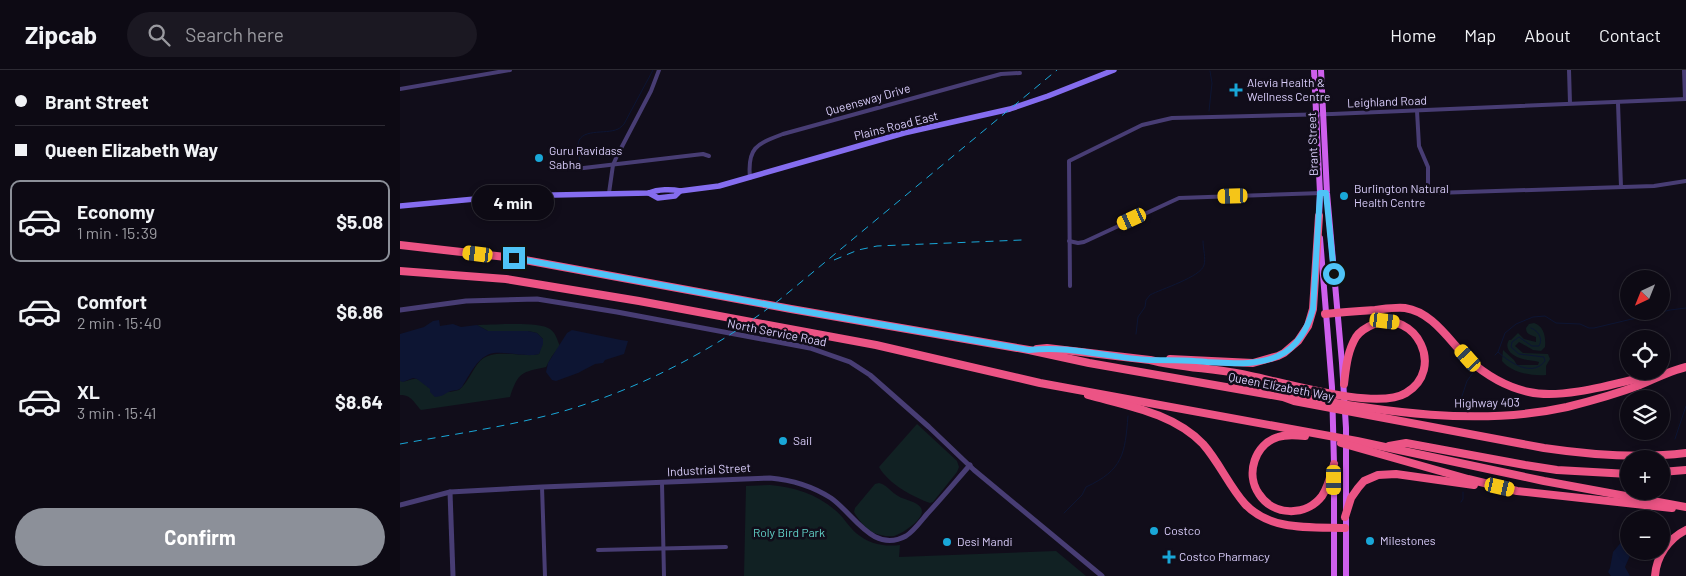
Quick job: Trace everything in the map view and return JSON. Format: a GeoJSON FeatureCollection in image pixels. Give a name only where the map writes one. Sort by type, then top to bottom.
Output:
{"type":"FeatureCollection","features":[{"type":"Feature","properties":{"kind":"highway"},"geometry":{"type":"LineString","coordinates":[[1029,350],[1047,348],[1150,360],[1253,363],[1278,356],[1298,341],[1308,326],[1313,309],[1319,216]]}},
{"type":"Feature","properties":{"kind":"highway","name":"Queen Elizabeth Way"},"geometry":{"type":"LineString","coordinates":[[400,245],[514,258],[1029,350],[1089,363],[1283,397],[1294,402],[1355,409],[1579,453],[1612,456],[1686,453]]}},
{"type":"Feature","properties":{"kind":"highway"},"geometry":{"type":"LineString","coordinates":[[401,271],[514,281],[639,301],[876,345],[1040,383],[1156,414],[1176,424],[1203,444],[1240,499],[1250,510],[1281,524],[1345,528]]}},
{"type":"Feature","properties":{"kind":"highway"},"geometry":{"type":"LineString","coordinates":[[1325,314],[1405,308],[1416,311],[1428,318],[1488,375],[1510,387],[1530,393],[1555,394],[1571,392],[1672,370]]}},
{"type":"Feature","properties":{"kind":"highway"},"geometry":{"type":"LineString","coordinates":[[1150,360],[1237,373],[1322,392],[1374,399],[1391,398],[1398,397],[1411,390],[1418,383],[1426,365],[1424,350],[1418,338],[1408,328],[1396,323],[1385,321],[1367,327],[1357,336],[1351,346],[1347,359],[1344,384]]}},
{"type":"Feature","properties":{"kind":"highway","name":"Highway 403"},"geometry":{"type":"LineString","coordinates":[[1355,409],[1434,415],[1498,416],[1524,414],[1593,400],[1639,385],[1672,370],[1686,367]]}},
{"type":"Feature","properties":{"kind":"highway"},"geometry":{"type":"LineString","coordinates":[[1040,383],[1322,436],[1357,444],[1468,479],[1517,490]]}},
{"type":"Feature","properties":{"kind":"highway"},"geometry":{"type":"LineString","coordinates":[[1322,436],[1293,434],[1280,436],[1272,439],[1262,448],[1254,462],[1252,474],[1258,494],[1273,507],[1288,512],[1303,509],[1316,503],[1321,498],[1334,464]]}},
{"type":"Feature","properties":{"kind":"highway"},"geometry":{"type":"LineString","coordinates":[[1385,446],[1406,442],[1533,466],[1580,472],[1620,474]]}},
{"type":"Feature","properties":{"kind":"highway"},"geometry":{"type":"LineString","coordinates":[[1357,444],[1385,446],[1544,481],[1686,508]]}},
{"type":"Feature","properties":{"kind":"highway"},"geometry":{"type":"LineString","coordinates":[[1670,471],[1686,470]]}},
{"type":"Feature","properties":{"kind":"highway"},"geometry":{"type":"LineString","coordinates":[[1345,517],[1351,498],[1364,482],[1378,475],[1396,474],[1517,490],[1686,508]]}},
{"type":"Feature","properties":{"kind":"highway"},"geometry":{"type":"LineString","coordinates":[[1655,576],[1659,558],[1666,546],[1672,538],[1686,530]]}},
{"type":"Feature","properties":{"kind":"main road","name":"Plains Road East"},"geometry":{"type":"LineString","coordinates":[[609,193],[650,193],[654,191],[675,189],[680,191],[720,186],[835,152],[1010,109],[1114,70]]}},
{"type":"Feature","properties":{"kind":"main road","name":"Brant Street"},"geometry":{"type":"LineString","coordinates":[[1314,70],[1315,114],[1344,384],[1346,428],[1346,576]]}},
{"type":"Feature","properties":{"kind":"main road","name":"Brant Street"},"geometry":{"type":"LineString","coordinates":[[1322,70],[1323,193],[1319,216],[1332,387],[1334,576]]}},
{"type":"Feature","properties":{"kind":"main road"},"geometry":{"type":"LineString","coordinates":[[400,206],[507,196],[609,193]]}},
{"type":"Feature","properties":{"kind":"street"},"geometry":{"type":"LineString","coordinates":[[400,89],[494,71],[510,70]]}},
{"type":"Feature","properties":{"kind":"street"},"geometry":{"type":"LineString","coordinates":[[609,193],[613,165],[651,91],[659,70]]}},
{"type":"Feature","properties":{"kind":"street"},"geometry":{"type":"LineString","coordinates":[[1569,70],[1570,103]]}},
{"type":"Feature","properties":{"kind":"street"},"geometry":{"type":"LineString","coordinates":[[1684,70],[1686,99]]}},
{"type":"Feature","properties":{"kind":"street","name":"Queensway Drive"},"geometry":{"type":"LineString","coordinates":[[750,178],[748,163],[752,152],[763,142],[1001,74],[1020,73]]}},
{"type":"Feature","properties":{"kind":"street","name":"Leighland Road"},"geometry":{"type":"LineString","coordinates":[[1070,241],[1069,161],[1142,125],[1161,120],[1183,117],[1417,111],[1686,99]]}},
{"type":"Feature","properties":{"kind":"street"},"geometry":{"type":"LineString","coordinates":[[1618,102],[1621,187]]}},
{"type":"Feature","properties":{"kind":"street"},"geometry":{"type":"LineString","coordinates":[[1417,111],[1419,146],[1428,167],[1428,186],[1432,192],[1439,194],[1654,186],[1686,181]]}},
{"type":"Feature","properties":{"kind":"street"},"geometry":{"type":"LineString","coordinates":[[575,169],[702,154],[709,156]]}},
{"type":"Feature","properties":{"kind":"street"},"geometry":{"type":"LineString","coordinates":[[1070,286],[1070,241],[1084,242],[1180,198],[1323,193]]}},
{"type":"Feature","properties":{"kind":"street","name":"North Service Road"},"geometry":{"type":"LineString","coordinates":[[400,310],[466,301],[537,300],[617,312],[810,348],[850,362],[870,375],[970,466],[1102,576]]}},
{"type":"Feature","properties":{"kind":"street","name":"Industrial Street"},"geometry":{"type":"LineString","coordinates":[[400,506],[450,492],[757,478],[788,480],[804,484],[832,499],[847,511],[871,536],[884,540],[895,540],[905,536],[916,527],[970,466]]}},
{"type":"Feature","properties":{"kind":"street"},"geometry":{"type":"LineString","coordinates":[[662,483],[664,576]]}},
{"type":"Feature","properties":{"kind":"street"},"geometry":{"type":"LineString","coordinates":[[542,487],[545,576]]}},
{"type":"Feature","properties":{"kind":"street"},"geometry":{"type":"LineString","coordinates":[[450,492],[453,576]]}},
{"type":"Feature","properties":{"kind":"street"},"geometry":{"type":"LineString","coordinates":[[598,550],[726,547]]}},
{"type":"Feature","properties":{"kind":"green space"},"geometry":{"type":"Polygon","coordinates":[[[1534,323],[1544,332],[1545,347],[1541,351],[1533,350],[1519,342],[1515,346],[1523,353],[1548,354],[1550,359],[1546,366],[1546,375],[1522,373],[1502,361],[1503,350],[1517,365],[1538,365],[1539,362],[1525,360],[1513,355],[1507,347],[1509,340],[1518,333],[1524,339],[1536,342],[1536,337],[1529,334],[1526,330],[1529,324],[1534,323]]]}},
{"type":"Feature","properties":{"kind":"green space"},"geometry":{"type":"Polygon","coordinates":[[[526,324],[544,327],[554,332],[560,346],[546,367],[522,374],[516,382],[510,397],[421,410],[410,398],[400,395],[400,381],[417,379],[450,392],[459,390],[480,361],[486,357],[500,354],[539,354],[543,339],[537,333],[528,331],[488,331],[477,325],[526,324]]]}},
{"type":"Feature","properties":{"kind":"green space"},"geometry":{"type":"Polygon","coordinates":[[[917,424],[957,461],[959,467],[933,502],[930,503],[901,489],[879,467],[917,424]]]}},
{"type":"Feature","properties":{"kind":"green space"},"geometry":{"type":"Polygon","coordinates":[[[879,483],[921,508],[922,512],[917,521],[908,529],[894,536],[883,536],[872,532],[854,512],[855,508],[875,484],[879,483]]]}},
{"type":"Feature","properties":{"kind":"green space","name":"Roly Bird Park"},"geometry":{"type":"Polygon","coordinates":[[[770,485],[796,490],[828,504],[838,512],[853,530],[866,540],[888,546],[900,545],[899,557],[1056,551],[1086,576],[744,576],[746,486],[770,485]]]}},
{"type":"Feature","properties":{"kind":"water"},"geometry":{"type":"Polygon","coordinates":[[[439,320],[440,326],[453,324],[461,327],[477,325],[488,331],[528,331],[537,333],[543,339],[543,344],[539,354],[534,355],[494,353],[488,355],[479,362],[461,388],[435,397],[430,392],[430,389],[417,379],[400,381],[400,334],[424,327],[433,321],[439,320]]]}},
{"type":"Feature","properties":{"kind":"water"},"geometry":{"type":"Polygon","coordinates":[[[572,330],[628,341],[624,354],[556,381],[552,380],[546,372],[548,363],[567,333],[572,330]]]}},
{"type":"Feature","properties":{"kind":"water"},"geometry":{"type":"Polygon","coordinates":[[[1620,544],[1620,560],[1628,560],[1625,567],[1630,576],[1611,576],[1608,572],[1613,552],[1620,544]]]}},
{"type":"Feature","properties":{"kind":"waterway"},"geometry":{"type":"LineString","coordinates":[[581,166],[578,149],[579,140],[587,134],[619,129],[624,124],[653,70]]}},
{"type":"Feature","properties":{"kind":"waterway"},"geometry":{"type":"LineString","coordinates":[[1209,111],[1212,83],[1210,71]]}},
{"type":"Feature","properties":{"kind":"waterway"},"geometry":{"type":"LineString","coordinates":[[1136,334],[1138,317],[1150,295],[1196,274],[1204,265],[1203,241]]}},
{"type":"Feature","properties":{"kind":"waterway"},"geometry":{"type":"LineString","coordinates":[[1498,352],[1505,333],[1516,324],[1533,317],[1545,316],[1556,323],[1580,324],[1594,328],[1686,308]]}},
{"type":"Feature","properties":{"kind":"waterway"},"geometry":{"type":"LineString","coordinates":[[1495,355],[1498,352],[1521,367],[1534,368],[1540,366],[1545,361],[1544,357],[1519,354],[1511,347],[1512,342],[1519,337],[1532,346],[1539,346],[1540,336],[1531,328]]}},
{"type":"Feature","properties":{"kind":"waterway"},"geometry":{"type":"LineString","coordinates":[[1460,402],[1467,381],[1473,373]]}},
{"type":"Feature","properties":{"kind":"waterway"},"geometry":{"type":"LineString","coordinates":[[1675,439],[1686,406]]}},
{"type":"Feature","properties":{"kind":"waterway"},"geometry":{"type":"LineString","coordinates":[[1064,513],[1082,495],[1086,487],[1098,481],[1115,467],[1123,451],[1128,416]]}},
{"type":"Feature","properties":{"kind":"waterway"},"geometry":{"type":"LineString","coordinates":[[1461,502],[1463,492]]}},
{"type":"Feature","properties":{"kind":"railway"},"geometry":{"type":"LineString","coordinates":[[400,444],[503,425],[564,411],[651,378],[706,349],[733,333],[783,297],[1057,70]]}},
{"type":"Feature","properties":{"kind":"railway"},"geometry":{"type":"LineString","coordinates":[[834,260],[858,250],[877,246],[1022,240]]}},
{"type":"Feature","properties":{"kind":"place","name":"Alevia Health & Wellness Centre"},"geometry":{"type":"Point","coordinates":[1236,90]}},
{"type":"Feature","properties":{"kind":"place","name":"Guru Ravidass Sabha"},"geometry":{"type":"Point","coordinates":[539,158]}},
{"type":"Feature","properties":{"kind":"place","name":"Burlington Natural Health Centre"},"geometry":{"type":"Point","coordinates":[1344,196]}},
{"type":"Feature","properties":{"kind":"place","name":"Sail"},"geometry":{"type":"Point","coordinates":[783,441]}},
{"type":"Feature","properties":{"kind":"place","name":"Costco"},"geometry":{"type":"Point","coordinates":[1154,531]}},
{"type":"Feature","properties":{"kind":"place","name":"Milestones"},"geometry":{"type":"Point","coordinates":[1370,541]}},
{"type":"Feature","properties":{"kind":"place","name":"Desi Mandi"},"geometry":{"type":"Point","coordinates":[947,542]}},
{"type":"Feature","properties":{"kind":"place","name":"Costco Pharmacy"},"geometry":{"type":"Point","coordinates":[1169,557]}},
{"type":"Feature","properties":{"kind":"route"},"geometry":{"type":"LineString","coordinates":[[514,258],[1029,350],[1047,348],[1150,360],[1238,363],[1269,360],[1284,353],[1298,341],[1308,326],[1313,309],[1320,193],[1326,193],[1328,203],[1334,274]]}}]}
